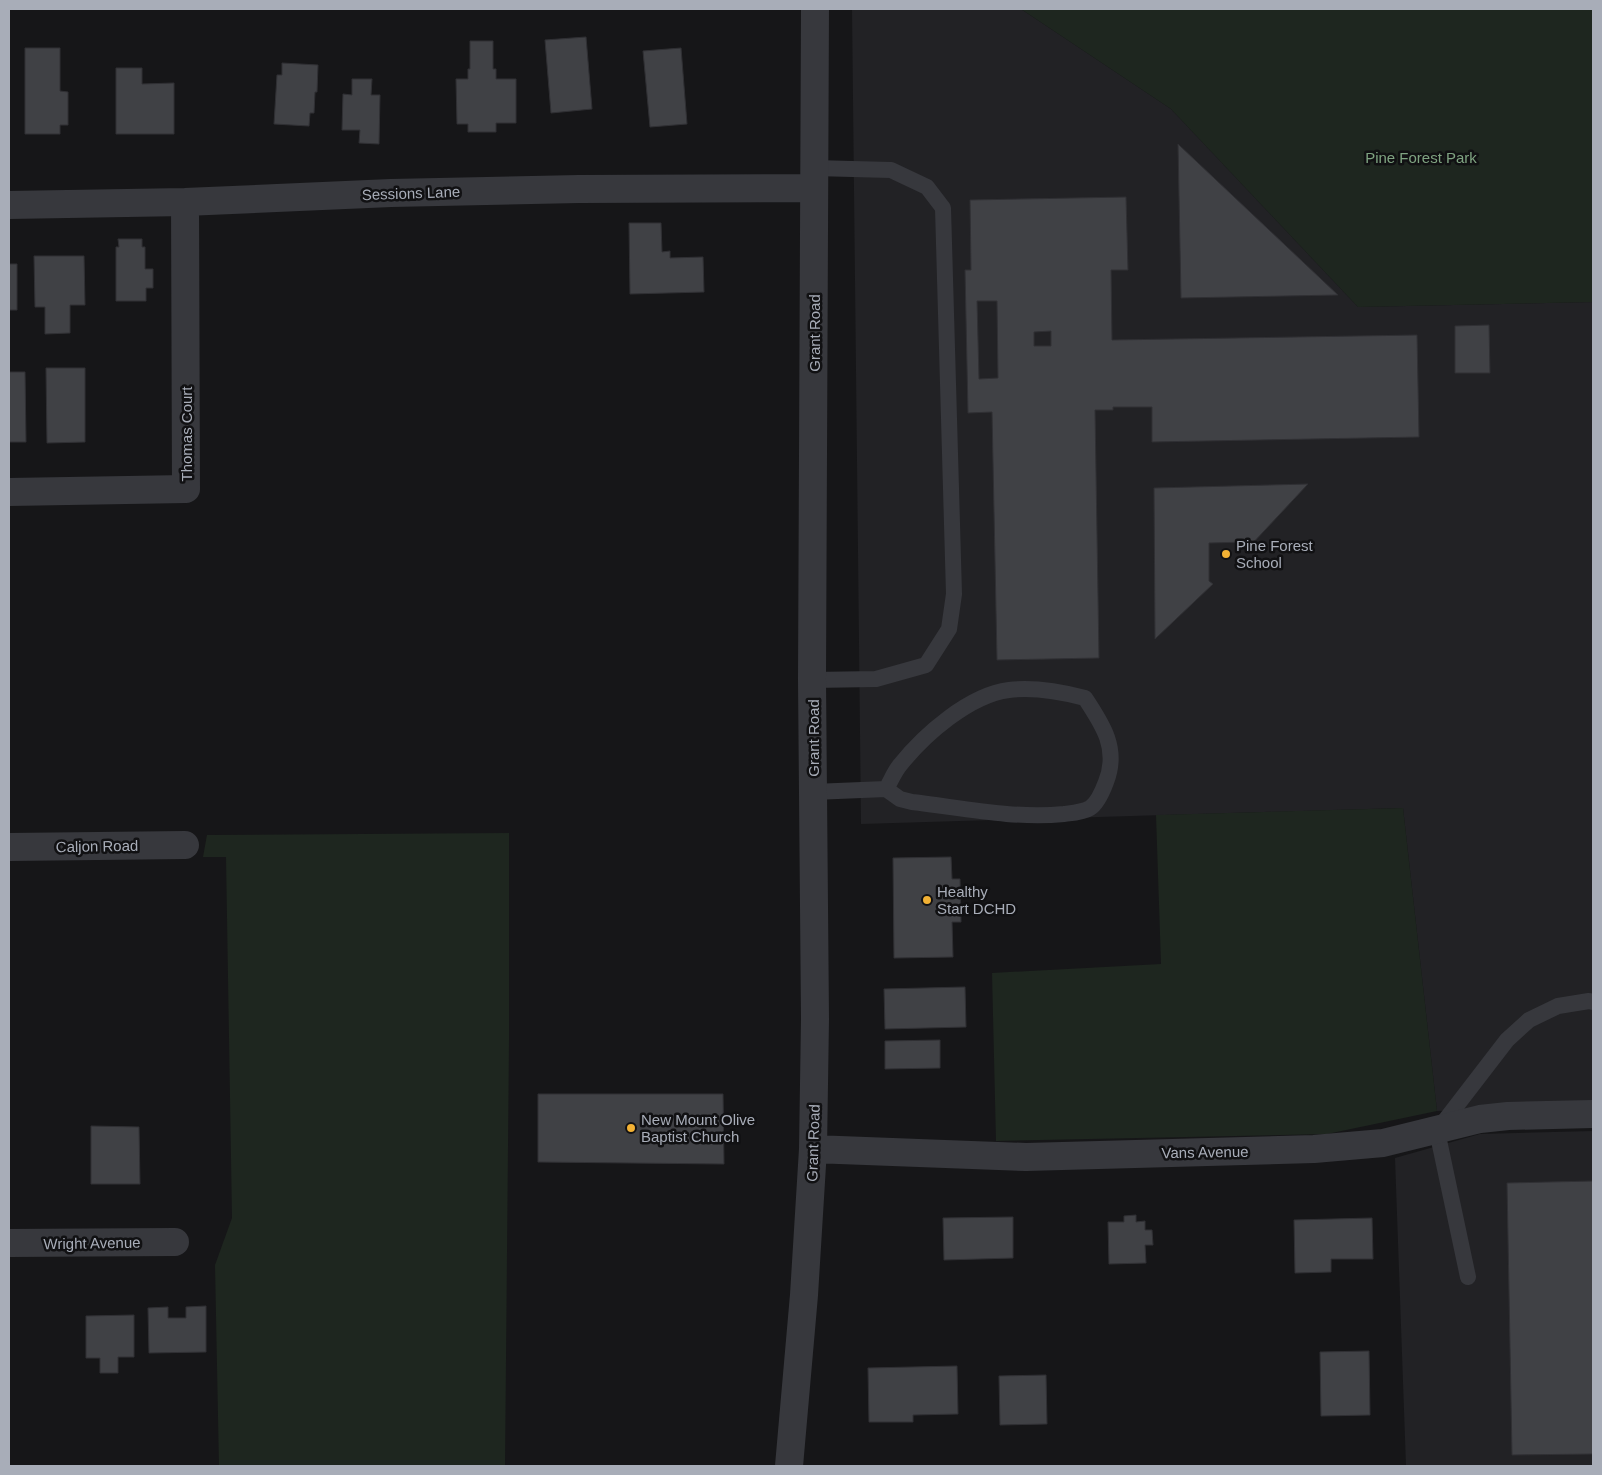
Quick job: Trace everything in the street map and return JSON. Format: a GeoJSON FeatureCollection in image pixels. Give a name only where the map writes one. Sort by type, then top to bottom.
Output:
{"type":"FeatureCollection","features":[{"type":"Feature","properties":{"kind":"street","name":"Grant Road"},"geometry":{"type":"LineString","coordinates":[[789,1466],[804,1295],[813,1149],[816,1019],[812,680],[815,9]]}},
{"type":"Feature","properties":{"kind":"street","name":"Sessions Lane"},"geometry":{"type":"LineString","coordinates":[[9,205],[184,202],[400,193],[579,189],[814,178]]}},
{"type":"Feature","properties":{"kind":"street","name":"Thomas Court"},"geometry":{"type":"LineString","coordinates":[[9,492],[186,489],[184,202]]}},
{"type":"Feature","properties":{"kind":"street","name":"Caljon Road"},"geometry":{"type":"LineString","coordinates":[[9,847],[185,845]]}},
{"type":"Feature","properties":{"kind":"street","name":"Vans Avenue"},"geometry":{"type":"LineString","coordinates":[[813,1149],[1026,1157],[1314,1150],[1383,1143],[1480,1119],[1508,1116],[1593,1114]]}},
{"type":"Feature","properties":{"kind":"street","name":"Wright Avenue"},"geometry":{"type":"LineString","coordinates":[[9,1243],[175,1242]]}},
{"type":"Feature","properties":{"kind":"lane"},"geometry":{"type":"LineString","coordinates":[[812,680],[876,679],[926,665],[949,629],[954,594],[943,208],[927,186],[891,170],[814,178]]}},
{"type":"Feature","properties":{"kind":"lane"},"geometry":{"type":"LineString","coordinates":[[813,792],[886,789],[900,799],[912,802],[1011,815],[1046,816],[1077,812],[1091,808],[1102,792],[1111,769],[1110,743],[1100,719],[1085,698],[1059,691],[1009,690],[988,696],[959,709],[918,744],[899,767],[886,789]]}},
{"type":"Feature","properties":{"kind":"lane"},"geometry":{"type":"LineString","coordinates":[[1468,1277],[1437,1131],[1507,1040],[1529,1020],[1558,1006],[1593,1002]]}},
{"type":"Feature","properties":{"kind":"shaded area","name":"Pine Forest School"},"geometry":{"type":"Polygon","coordinates":[[[852,9],[1021,9],[1171,109],[1358,307],[1593,302],[1593,1106],[1437,1111],[1403,808],[861,824],[852,9]]]}},
{"type":"Feature","properties":{"kind":"shaded area"},"geometry":{"type":"Polygon","coordinates":[[[1593,1131],[1593,1466],[1406,1466],[1395,1158],[1480,1134],[1593,1131]]]}},
{"type":"Feature","properties":{"kind":"green space","name":"Pine Forest Park"},"geometry":{"type":"Polygon","coordinates":[[[1021,9],[1593,9],[1593,302],[1358,307],[1171,109],[1021,9]]]}},
{"type":"Feature","properties":{"kind":"green space"},"geometry":{"type":"Polygon","coordinates":[[[1403,808],[1437,1111],[1327,1134],[996,1141],[992,973],[1161,964],[1156,815],[1403,808]]]}},
{"type":"Feature","properties":{"kind":"green space"},"geometry":{"type":"Polygon","coordinates":[[[509,833],[505,1466],[219,1466],[215,1265],[232,1218],[226,857],[203,857],[207,835],[509,833]]]}},
{"type":"Feature","properties":{"kind":"building"},"geometry":{"type":"Polygon","coordinates":[[[586,37],[592,109],[551,113],[545,40],[586,37]]]}},
{"type":"Feature","properties":{"kind":"building"},"geometry":{"type":"Polygon","coordinates":[[[470,41],[493,41],[493,69],[496,69],[496,79],[516,79],[516,123],[496,123],[496,132],[468,132],[468,124],[457,124],[456,79],[468,79],[470,41]]]}},
{"type":"Feature","properties":{"kind":"building"},"geometry":{"type":"Polygon","coordinates":[[[25,48],[60,48],[60,91],[68,92],[68,125],[60,125],[60,134],[25,134],[25,48]]]}},
{"type":"Feature","properties":{"kind":"building"},"geometry":{"type":"Polygon","coordinates":[[[681,48],[687,124],[650,127],[643,51],[681,48]]]}},
{"type":"Feature","properties":{"kind":"building"},"geometry":{"type":"Polygon","coordinates":[[[282,63],[318,65],[314,113],[310,113],[309,126],[274,124],[277,75],[282,75],[282,63]]]}},
{"type":"Feature","properties":{"kind":"building"},"geometry":{"type":"Polygon","coordinates":[[[116,68],[142,68],[142,84],[174,83],[174,134],[116,134],[116,68]]]}},
{"type":"Feature","properties":{"kind":"building"},"geometry":{"type":"Polygon","coordinates":[[[352,79],[372,79],[371,95],[380,95],[379,144],[359,143],[360,130],[342,130],[343,94],[352,95],[352,79]]]}},
{"type":"Feature","properties":{"kind":"building"},"geometry":{"type":"Polygon","coordinates":[[[1178,144],[1338,295],[1181,298],[1178,144]]]}},
{"type":"Feature","properties":{"kind":"building"},"geometry":{"type":"Polygon","coordinates":[[[1126,197],[1128,270],[1111,270],[1112,340],[1417,335],[1419,437],[1152,442],[1152,407],[1113,407],[1113,410],[1095,410],[1099,658],[997,660],[992,412],[968,413],[965,270],[971,270],[970,200],[1126,197]],[[977,301],[979,379],[998,378],[997,301],[977,301]],[[1051,331],[1034,332],[1034,346],[1051,346],[1051,331]]]}},
{"type":"Feature","properties":{"kind":"building"},"geometry":{"type":"Polygon","coordinates":[[[629,223],[661,223],[662,252],[670,251],[670,258],[703,257],[704,292],[630,294],[629,223]]]}},
{"type":"Feature","properties":{"kind":"building"},"geometry":{"type":"Polygon","coordinates":[[[118,239],[142,239],[142,247],[145,247],[145,269],[153,269],[153,288],[146,288],[146,301],[116,301],[116,247],[119,247],[118,239]]]}},
{"type":"Feature","properties":{"kind":"building"},"geometry":{"type":"Polygon","coordinates":[[[34,256],[84,256],[85,305],[70,305],[70,333],[45,334],[45,307],[35,307],[34,256]]]}},
{"type":"Feature","properties":{"kind":"building"},"geometry":{"type":"Polygon","coordinates":[[[9,264],[17,264],[17,310],[9,310],[9,264]]]}},
{"type":"Feature","properties":{"kind":"building"},"geometry":{"type":"Polygon","coordinates":[[[1489,325],[1490,373],[1455,373],[1455,326],[1489,325]]]}},
{"type":"Feature","properties":{"kind":"building"},"geometry":{"type":"Polygon","coordinates":[[[46,368],[85,368],[85,442],[47,443],[46,368]]]}},
{"type":"Feature","properties":{"kind":"building"},"geometry":{"type":"Polygon","coordinates":[[[9,372],[25,372],[26,442],[9,442],[9,372]]]}},
{"type":"Feature","properties":{"kind":"building"},"geometry":{"type":"Polygon","coordinates":[[[1308,484],[1251,545],[1247,542],[1209,543],[1209,581],[1213,584],[1155,639],[1154,488],[1308,484]]]}},
{"type":"Feature","properties":{"kind":"building","name":"Healthy Start DCHD"},"geometry":{"type":"Polygon","coordinates":[[[951,857],[952,879],[960,879],[961,922],[952,922],[953,957],[894,958],[893,858],[951,857]]]}},
{"type":"Feature","properties":{"kind":"building"},"geometry":{"type":"Polygon","coordinates":[[[965,987],[966,1027],[885,1029],[884,989],[965,987]]]}},
{"type":"Feature","properties":{"kind":"building"},"geometry":{"type":"Polygon","coordinates":[[[940,1040],[940,1068],[885,1069],[885,1041],[940,1040]]]}},
{"type":"Feature","properties":{"kind":"building","name":"New Mount Olive Baptist Church"},"geometry":{"type":"Polygon","coordinates":[[[538,1094],[723,1094],[724,1164],[538,1162],[538,1094]]]}},
{"type":"Feature","properties":{"kind":"building"},"geometry":{"type":"Polygon","coordinates":[[[91,1126],[139,1127],[140,1184],[91,1184],[91,1126]]]}},
{"type":"Feature","properties":{"kind":"building"},"geometry":{"type":"Polygon","coordinates":[[[1593,1181],[1593,1454],[1512,1455],[1507,1183],[1593,1181]]]}},
{"type":"Feature","properties":{"kind":"building"},"geometry":{"type":"Polygon","coordinates":[[[1136,1215],[1136,1222],[1145,1221],[1145,1230],[1152,1230],[1153,1245],[1145,1245],[1146,1263],[1109,1264],[1108,1222],[1124,1222],[1124,1216],[1136,1215]]]}},
{"type":"Feature","properties":{"kind":"building"},"geometry":{"type":"Polygon","coordinates":[[[1013,1217],[1013,1258],[944,1260],[943,1218],[1013,1217]]]}},
{"type":"Feature","properties":{"kind":"building"},"geometry":{"type":"Polygon","coordinates":[[[1372,1218],[1373,1259],[1331,1259],[1331,1272],[1295,1273],[1294,1220],[1372,1218]]]}},
{"type":"Feature","properties":{"kind":"building"},"geometry":{"type":"Polygon","coordinates":[[[206,1306],[206,1352],[149,1353],[148,1308],[168,1307],[168,1318],[186,1318],[186,1307],[206,1306]]]}},
{"type":"Feature","properties":{"kind":"building"},"geometry":{"type":"Polygon","coordinates":[[[134,1315],[134,1357],[118,1357],[118,1373],[100,1373],[100,1358],[86,1358],[86,1316],[134,1315]]]}},
{"type":"Feature","properties":{"kind":"building"},"geometry":{"type":"Polygon","coordinates":[[[1369,1351],[1370,1415],[1321,1416],[1320,1352],[1369,1351]]]}},
{"type":"Feature","properties":{"kind":"building"},"geometry":{"type":"Polygon","coordinates":[[[957,1366],[958,1414],[913,1415],[913,1422],[869,1422],[868,1368],[957,1366]]]}},
{"type":"Feature","properties":{"kind":"building"},"geometry":{"type":"Polygon","coordinates":[[[1046,1375],[1047,1424],[1000,1425],[999,1376],[1046,1375]]]}},
{"type":"Feature","properties":{"kind":"place","name":"Pine Forest School"},"geometry":{"type":"Point","coordinates":[1226,554]}},
{"type":"Feature","properties":{"kind":"place","name":"Healthy Start DCHD"},"geometry":{"type":"Point","coordinates":[927,900]}},
{"type":"Feature","properties":{"kind":"place","name":"New Mount Olive Baptist Church"},"geometry":{"type":"Point","coordinates":[631,1128]}}]}
